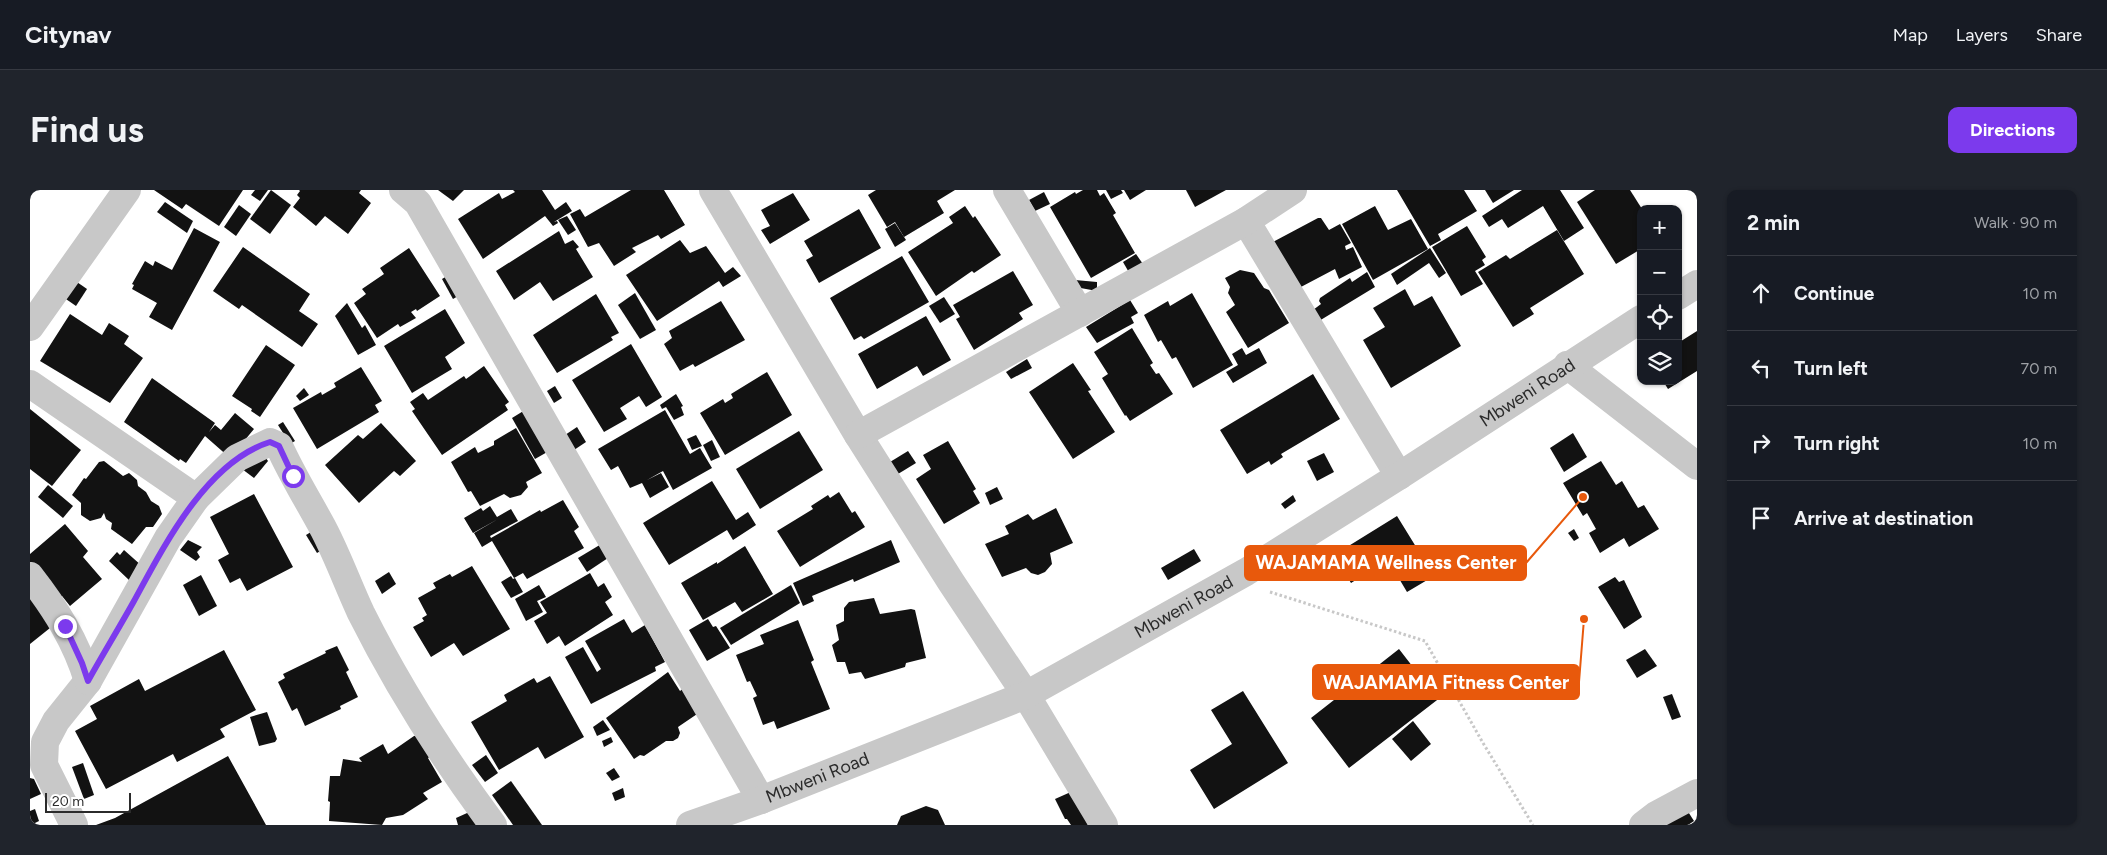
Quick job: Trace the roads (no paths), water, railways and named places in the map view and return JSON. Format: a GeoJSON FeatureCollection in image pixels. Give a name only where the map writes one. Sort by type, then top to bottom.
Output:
{"type":"FeatureCollection","features":[{"type":"Feature","properties":{"kind":"street"},"geometry":{"type":"LineString","coordinates":[[30,327],[127,190]]}},
{"type":"Feature","properties":{"kind":"street"},"geometry":{"type":"LineString","coordinates":[[403,190],[418,203],[761,800]]}},
{"type":"Feature","properties":{"kind":"street"},"geometry":{"type":"LineString","coordinates":[[713,190],[858,435],[951,582],[1026,695],[1104,825]]}},
{"type":"Feature","properties":{"kind":"street"},"geometry":{"type":"LineString","coordinates":[[1007,190],[1080,313]]}},
{"type":"Feature","properties":{"kind":"street"},"geometry":{"type":"LineString","coordinates":[[858,435],[1246,221],[1294,190]]}},
{"type":"Feature","properties":{"kind":"street"},"geometry":{"type":"LineString","coordinates":[[1246,221],[1399,476]]}},
{"type":"Feature","properties":{"kind":"street"},"geometry":{"type":"LineString","coordinates":[[1680,295],[1697,284]]}},
{"type":"Feature","properties":{"kind":"street","name":"Mbweni Road"},"geometry":{"type":"LineString","coordinates":[[690,825],[761,800],[1026,695],[1232,580],[1399,476],[1637,322]]}},
{"type":"Feature","properties":{"kind":"street"},"geometry":{"type":"LineString","coordinates":[[1567,366],[1697,466]]}},
{"type":"Feature","properties":{"kind":"street"},"geometry":{"type":"LineString","coordinates":[[30,384],[196,498]]}},
{"type":"Feature","properties":{"kind":"street"},"geometry":{"type":"LineString","coordinates":[[74,825],[44,766],[45,742],[56,722],[88,681],[168,538],[196,498],[237,458],[270,442],[279,446],[293,476],[324,530],[362,614],[409,699],[461,782],[493,825]]}},
{"type":"Feature","properties":{"kind":"street"},"geometry":{"type":"LineString","coordinates":[[30,576],[49,600],[65,626],[88,681]]}},
{"type":"Feature","properties":{"kind":"street"},"geometry":{"type":"LineString","coordinates":[[1643,825],[1656,815],[1697,793]]}},
{"type":"Feature","properties":{"kind":"place","name":"WAJAMAMA Wellness Center"},"geometry":{"type":"Point","coordinates":[1583,497]}},
{"type":"Feature","properties":{"kind":"place","name":"WAJAMAMA Fitness Center"},"geometry":{"type":"Point","coordinates":[1584,619]}}]}
